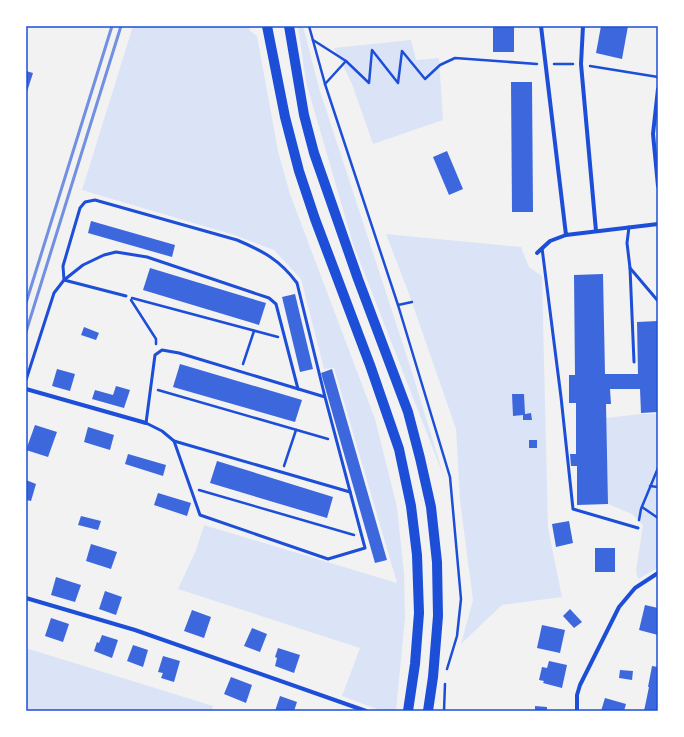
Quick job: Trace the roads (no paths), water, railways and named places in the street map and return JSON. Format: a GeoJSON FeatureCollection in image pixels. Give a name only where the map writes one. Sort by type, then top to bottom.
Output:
{"type":"FeatureCollection","features":[{"type":"Feature","properties":{"kind":"main road"},"geometry":{"type":"LineString","coordinates":[[267,26],[285,117],[299,171],[320,234],[370,366],[399,449],[409,499],[417,555],[419,613],[416,664],[408,711]]}},
{"type":"Feature","properties":{"kind":"main road"},"geometry":{"type":"LineString","coordinates":[[289,26],[304,115],[314,153],[358,279],[408,412],[431,507],[437,562],[438,616],[430,709]]}},
{"type":"Feature","properties":{"kind":"street"},"geometry":{"type":"LineString","coordinates":[[541,26],[566,235]]}},
{"type":"Feature","properties":{"kind":"street"},"geometry":{"type":"LineString","coordinates":[[583,26],[581,64],[596,231]]}},
{"type":"Feature","properties":{"kind":"street"},"geometry":{"type":"LineString","coordinates":[[658,88],[653,134],[658,186]]}},
{"type":"Feature","properties":{"kind":"street"},"geometry":{"type":"LineString","coordinates":[[537,253],[550,241],[566,235],[658,224]]}},
{"type":"Feature","properties":{"kind":"street"},"geometry":{"type":"LineString","coordinates":[[26,389],[146,423]]}},
{"type":"Feature","properties":{"kind":"street"},"geometry":{"type":"LineString","coordinates":[[577,711],[577,695],[580,685],[619,607],[635,588],[658,573]]}},
{"type":"Feature","properties":{"kind":"street"},"geometry":{"type":"LineString","coordinates":[[26,598],[135,630],[366,711]]}},
{"type":"Feature","properties":{"kind":"lane"},"geometry":{"type":"LineString","coordinates":[[64,280],[63,266],[80,208],[85,202],[95,200],[237,240],[259,249],[275,260],[288,272],[296,283],[364,548],[328,559],[200,515],[174,441]]}},
{"type":"Feature","properties":{"kind":"lane"},"geometry":{"type":"LineString","coordinates":[[629,227],[627,243],[630,268],[634,362]]}},
{"type":"Feature","properties":{"kind":"lane"},"geometry":{"type":"LineString","coordinates":[[542,248],[573,509],[638,528]]}},
{"type":"Feature","properties":{"kind":"lane"},"geometry":{"type":"LineString","coordinates":[[26,380],[54,293],[64,280],[83,265],[104,255],[116,252],[147,257],[270,298],[276,304],[298,389]]}},
{"type":"Feature","properties":{"kind":"lane"},"geometry":{"type":"LineString","coordinates":[[630,268],[658,301]]}},
{"type":"Feature","properties":{"kind":"lane"},"geometry":{"type":"LineString","coordinates":[[64,280],[126,296]]}},
{"type":"Feature","properties":{"kind":"lane"},"geometry":{"type":"LineString","coordinates":[[325,397],[179,353],[162,350],[156,355],[146,423],[162,431],[174,441],[350,492]]}},
{"type":"Feature","properties":{"kind":"railway"},"geometry":{"type":"LineString","coordinates":[[26,303],[112,26]]}},
{"type":"Feature","properties":{"kind":"railway"},"geometry":{"type":"LineString","coordinates":[[26,332],[121,26]]}}]}
